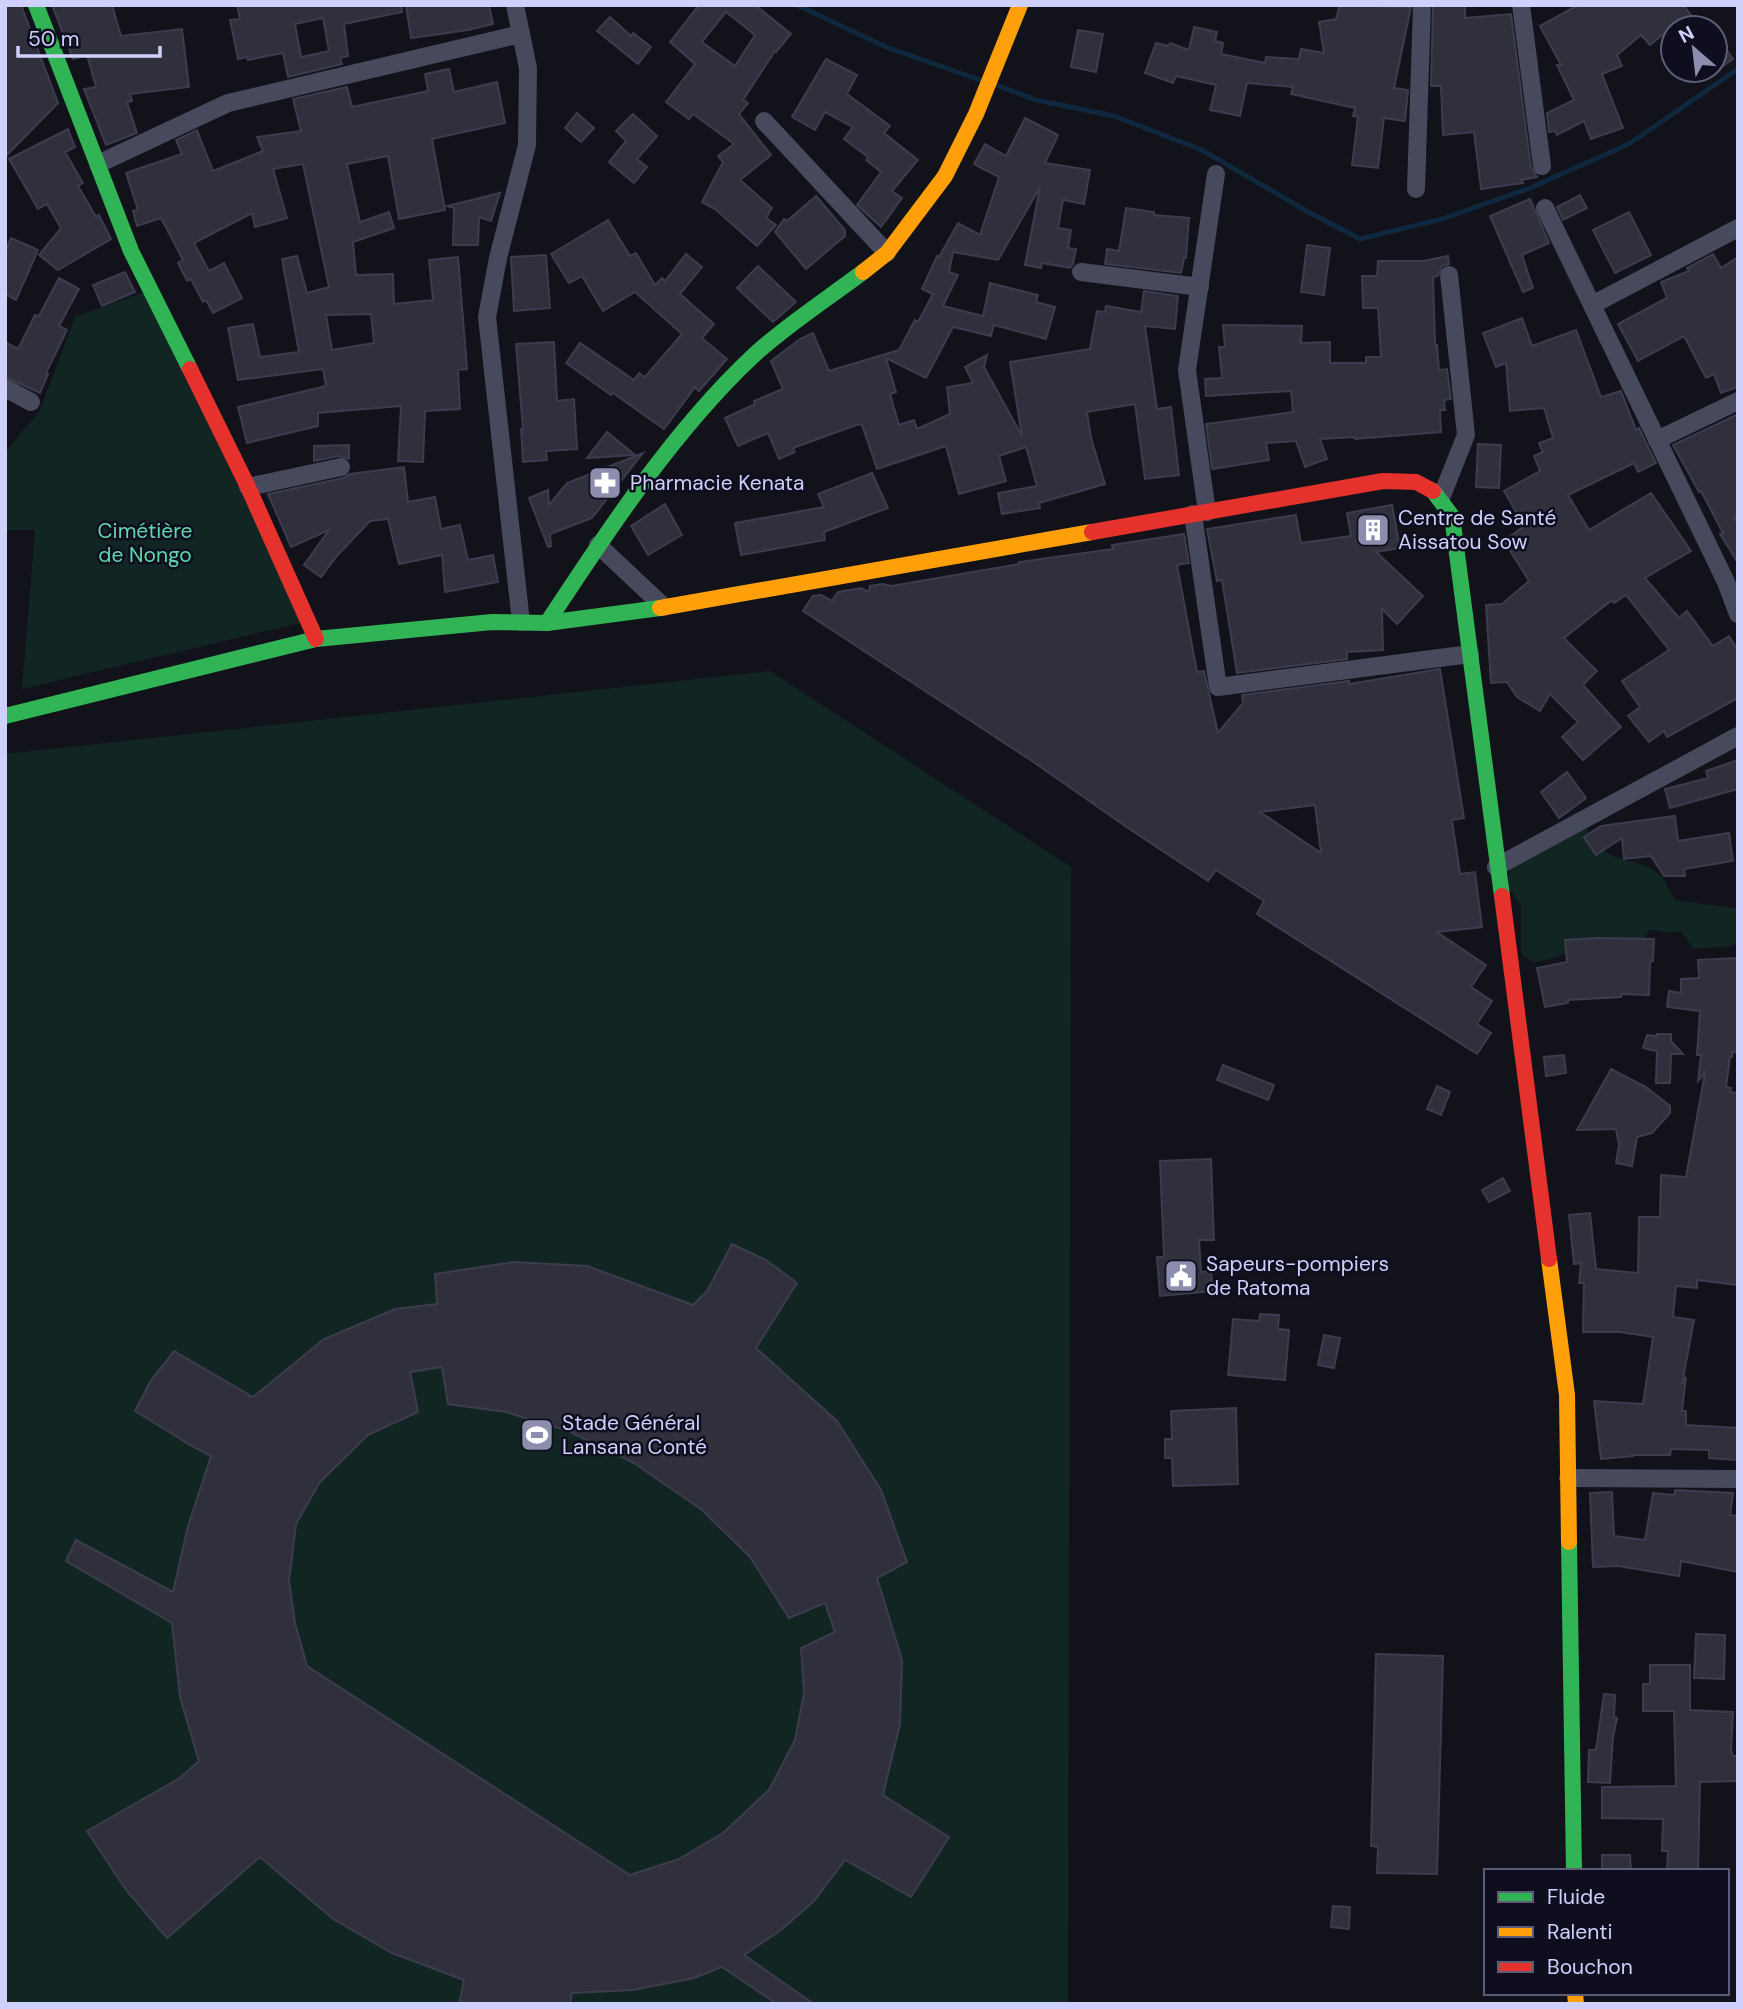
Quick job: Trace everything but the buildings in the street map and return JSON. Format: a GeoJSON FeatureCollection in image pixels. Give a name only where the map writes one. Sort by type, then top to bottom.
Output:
{"type":"FeatureCollection","features":[{"type":"Feature","properties":{"kind":"street"},"geometry":{"type":"LineString","coordinates":[[36,5],[131,251],[248,487],[316,639]]}},
{"type":"Feature","properties":{"kind":"street"},"geometry":{"type":"LineString","coordinates":[[515,5],[528,68],[527,145],[498,258],[487,317],[521,622]]}},
{"type":"Feature","properties":{"kind":"street"},"geometry":{"type":"LineString","coordinates":[[547,623],[598,545],[685,429],[753,356],[887,253],[945,176],[976,114],[1020,5]]}},
{"type":"Feature","properties":{"kind":"street"},"geometry":{"type":"LineString","coordinates":[[1416,189],[1422,5]]}},
{"type":"Feature","properties":{"kind":"street"},"geometry":{"type":"LineString","coordinates":[[1521,5],[1542,166]]}},
{"type":"Feature","properties":{"kind":"street"},"geometry":{"type":"LineString","coordinates":[[98,164],[228,103],[521,34]]}},
{"type":"Feature","properties":{"kind":"street"},"geometry":{"type":"LineString","coordinates":[[764,121],[887,253]]}},
{"type":"Feature","properties":{"kind":"street"},"geometry":{"type":"LineString","coordinates":[[1216,174],[1187,370],[1218,687],[1470,654]]}},
{"type":"Feature","properties":{"kind":"street"},"geometry":{"type":"LineString","coordinates":[[1545,208],[1726,582],[1738,614]]}},
{"type":"Feature","properties":{"kind":"street"},"geometry":{"type":"LineString","coordinates":[[1592,305],[1738,228]]}},
{"type":"Feature","properties":{"kind":"street"},"geometry":{"type":"LineString","coordinates":[[1081,272],[1200,287]]}},
{"type":"Feature","properties":{"kind":"street"},"geometry":{"type":"LineString","coordinates":[[1441,498],[1466,435],[1449,275]]}},
{"type":"Feature","properties":{"kind":"street"},"geometry":{"type":"LineString","coordinates":[[5,388],[31,402]]}},
{"type":"Feature","properties":{"kind":"street"},"geometry":{"type":"LineString","coordinates":[[1657,440],[1738,401]]}},
{"type":"Feature","properties":{"kind":"street"},"geometry":{"type":"LineString","coordinates":[[248,487],[341,467]]}},
{"type":"Feature","properties":{"kind":"street"},"geometry":{"type":"LineString","coordinates":[[5,716],[316,639],[492,622],[547,623],[664,607],[1383,481],[1412,480],[1429,487],[1441,498],[1452,516],[1567,1395],[1574,1869]]}},
{"type":"Feature","properties":{"kind":"street"},"geometry":{"type":"LineString","coordinates":[[598,545],[664,607]]}},
{"type":"Feature","properties":{"kind":"street"},"geometry":{"type":"LineString","coordinates":[[1496,867],[1738,736]]}},
{"type":"Feature","properties":{"kind":"street"},"geometry":{"type":"LineString","coordinates":[[1568,1478],[1738,1479]]}},
{"type":"Feature","properties":{"kind":"green space","name":"Cimétière de Nongo"},"geometry":{"type":"Polygon","coordinates":[[[144,292],[304,622],[22,689],[35,530],[5,530],[5,452],[39,412],[75,317],[144,292]]]}},
{"type":"Feature","properties":{"kind":"green space","name":"Stade Général Lansana Conté"},"geometry":{"type":"Polygon","coordinates":[[[770,671],[1071,867],[1068,2004],[5,2004],[5,754],[770,671]]]}},
{"type":"Feature","properties":{"kind":"green space"},"geometry":{"type":"Polygon","coordinates":[[[1583,820],[1596,845],[1603,851],[1653,870],[1663,878],[1679,901],[1735,908],[1738,911],[1738,943],[1693,949],[1681,931],[1667,933],[1650,929],[1643,941],[1599,937],[1557,957],[1534,963],[1521,954],[1521,905],[1507,886],[1514,854],[1583,820]]]}},
{"type":"Feature","properties":{"kind":"waterway"},"geometry":{"type":"LineString","coordinates":[[797,5],[886,47],[983,81]]}},
{"type":"Feature","properties":{"kind":"waterway"},"geometry":{"type":"LineString","coordinates":[[996,85],[1036,100],[1114,116],[1202,150],[1360,239],[1442,219],[1530,188],[1629,144],[1738,69]]}},
{"type":"Feature","properties":{"kind":"traffic: fast"},"geometry":{"type":"LineString","coordinates":[[36,5],[131,251],[190,369]]}},
{"type":"Feature","properties":{"kind":"traffic: fast"},"geometry":{"type":"LineString","coordinates":[[547,623],[642,484],[696,416],[753,356],[863,272]]}},
{"type":"Feature","properties":{"kind":"traffic: fast"},"geometry":{"type":"LineString","coordinates":[[1433,491],[1452,516],[1502,896]]}},
{"type":"Feature","properties":{"kind":"traffic: fast"},"geometry":{"type":"LineString","coordinates":[[5,716],[316,639],[492,622],[547,623],[660,608]]}},
{"type":"Feature","properties":{"kind":"traffic: fast"},"geometry":{"type":"LineString","coordinates":[[1569,1542],[1574,1869]]}},
{"type":"Feature","properties":{"kind":"traffic: slow"},"geometry":{"type":"LineString","coordinates":[[863,272],[887,253],[945,176],[976,114],[1020,5]]}},
{"type":"Feature","properties":{"kind":"traffic: slow"},"geometry":{"type":"LineString","coordinates":[[660,608],[1092,532]]}},
{"type":"Feature","properties":{"kind":"traffic: slow"},"geometry":{"type":"LineString","coordinates":[[1549,1259],[1567,1395],[1569,1542]]}},
{"type":"Feature","properties":{"kind":"traffic: slow"},"geometry":{"type":"LineString","coordinates":[[1575,1995],[1576,2004]]}},
{"type":"Feature","properties":{"kind":"traffic: jam"},"geometry":{"type":"LineString","coordinates":[[190,369],[248,487],[316,639]]}},
{"type":"Feature","properties":{"kind":"traffic: jam"},"geometry":{"type":"LineString","coordinates":[[1092,532],[1383,481],[1416,482],[1433,491]]}},
{"type":"Feature","properties":{"kind":"traffic: jam"},"geometry":{"type":"LineString","coordinates":[[1502,896],[1549,1259]]}},
{"type":"Feature","properties":{"kind":"place","name":"Pharmacie Kenata"},"geometry":{"type":"Point","coordinates":[605,483]}},
{"type":"Feature","properties":{"kind":"place","name":"Centre de Santé Aissatou Sow"},"geometry":{"type":"Point","coordinates":[1373,530]}},
{"type":"Feature","properties":{"kind":"place","name":"Sapeurs-pompiers de Ratoma"},"geometry":{"type":"Point","coordinates":[1181,1276]}},
{"type":"Feature","properties":{"kind":"place","name":"Stade Général Lansana Conté"},"geometry":{"type":"Point","coordinates":[537,1435]}}]}
